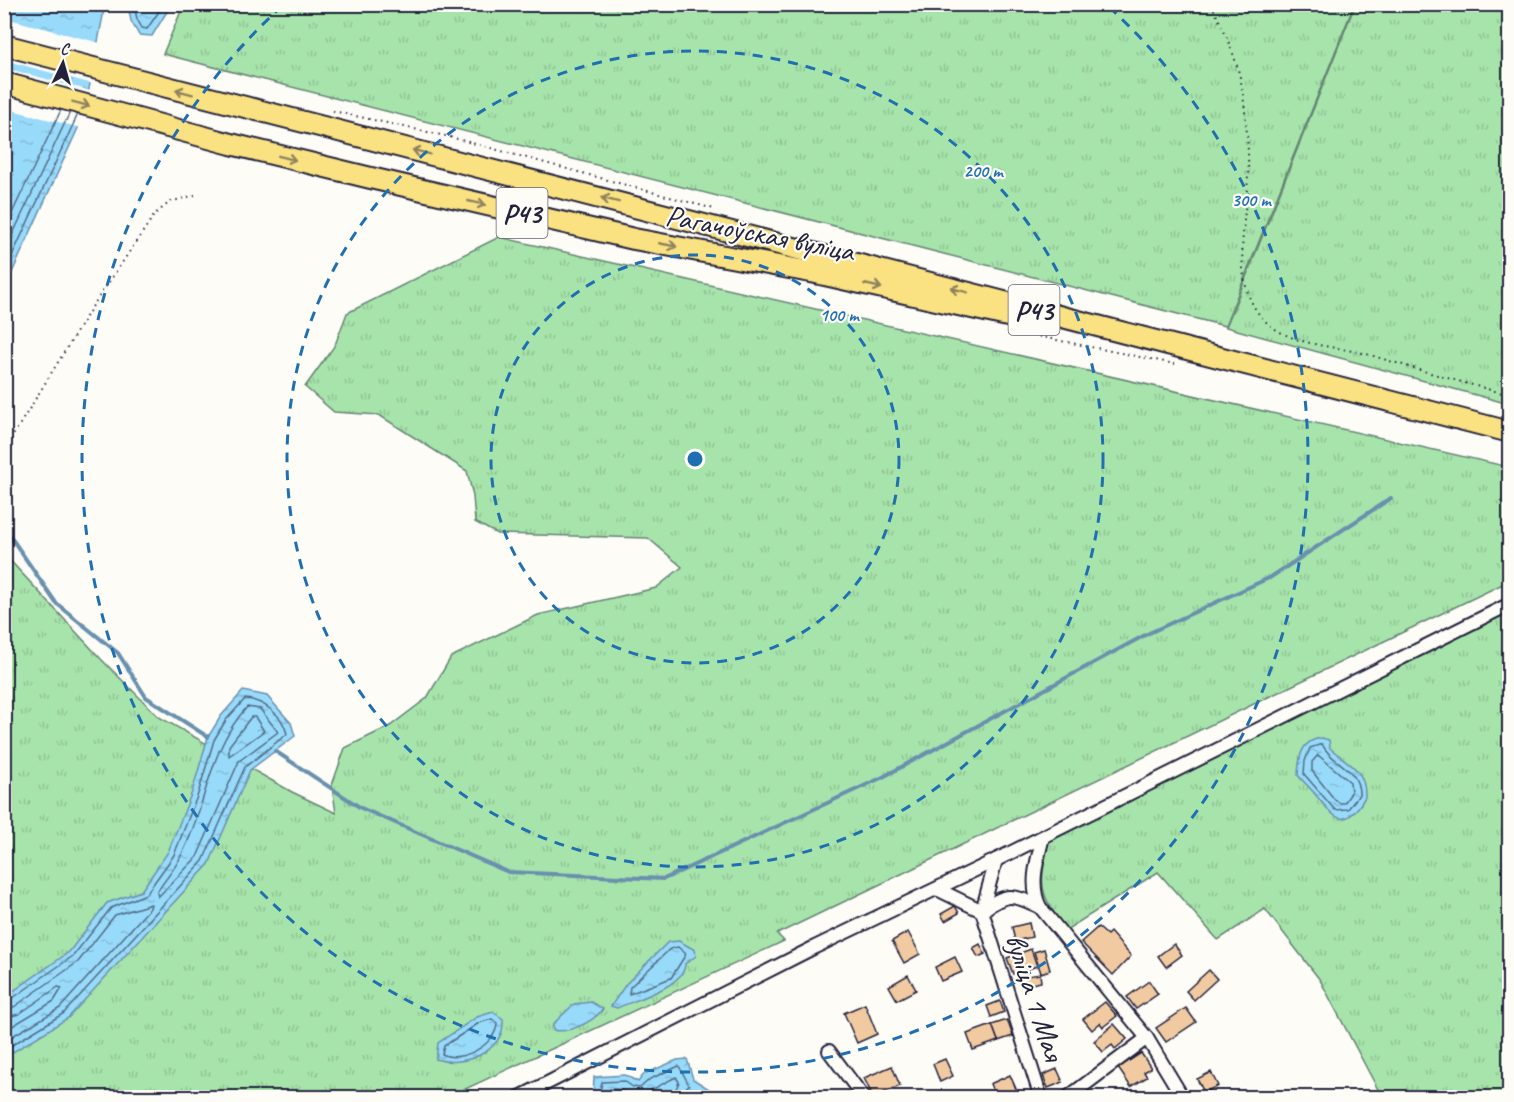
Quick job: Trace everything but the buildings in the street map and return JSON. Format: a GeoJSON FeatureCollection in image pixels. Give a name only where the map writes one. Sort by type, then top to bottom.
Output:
{"type":"FeatureCollection","features":[{"type":"Feature","properties":{"kind":"main road","name":"Рагачоўская вуліца"},"geometry":{"type":"LineString","coordinates":[[4,45],[1509,432]]}},
{"type":"Feature","properties":{"kind":"main road","name":"Рагачоўская вуліца"},"geometry":{"type":"LineString","coordinates":[[4,83],[231,144],[634,239],[816,273],[1279,374]]}},
{"type":"Feature","properties":{"kind":"street"},"geometry":{"type":"LineString","coordinates":[[518,1098],[1509,604]]}},
{"type":"Feature","properties":{"kind":"street","name":"вуліца 1 Мая"},"geometry":{"type":"LineString","coordinates":[[1043,837],[1035,869],[1034,895],[1040,907],[1147,1038],[1183,1098]]}},
{"type":"Feature","properties":{"kind":"street","name":"вуліца 1 Мая"},"geometry":{"type":"LineString","coordinates":[[996,860],[982,911],[1041,1098]]}},
{"type":"Feature","properties":{"kind":"street","name":"вуліца 1 Мая"},"geometry":{"type":"LineString","coordinates":[[937,889],[982,911]]}},
{"type":"Feature","properties":{"kind":"street","name":"вуліца 1 Мая"},"geometry":{"type":"LineString","coordinates":[[982,911],[1000,897],[1018,896],[1040,907]]}},
{"type":"Feature","properties":{"kind":"street","name":"вуліца 1 Мая"},"geometry":{"type":"LineString","coordinates":[[1067,1098],[1147,1038]]}},
{"type":"Feature","properties":{"kind":"street"},"geometry":{"type":"LineString","coordinates":[[829,1051],[864,1098]]}},
{"type":"Feature","properties":{"kind":"path"},"geometry":{"type":"LineString","coordinates":[[1211,4],[1233,57],[1242,92],[1248,171],[1241,257],[1248,290],[1266,321],[1284,334],[1306,341],[1370,355],[1509,395]]}},
{"type":"Feature","properties":{"kind":"path"},"geometry":{"type":"LineString","coordinates":[[4,450],[92,307],[155,214],[170,202],[195,195]]}},
{"type":"Feature","properties":{"kind":"green space"},"geometry":{"type":"Polygon","coordinates":[[[184,4],[1354,5],[1225,326],[163,54],[184,4]]]}},
{"type":"Feature","properties":{"kind":"green space"},"geometry":{"type":"Polygon","coordinates":[[[1355,5],[1509,5],[1509,404],[1226,327],[1355,5]]]}},
{"type":"Feature","properties":{"kind":"green space"},"geometry":{"type":"Polygon","coordinates":[[[499,237],[1509,467],[1509,581],[777,934],[784,941],[448,1097],[5,1097],[4,554],[101,659],[159,717],[292,792],[336,813],[332,785],[345,748],[390,726],[427,698],[451,657],[538,615],[656,588],[682,567],[648,538],[497,534],[475,522],[473,496],[467,471],[379,415],[334,412],[305,387],[335,345],[347,313],[499,237]]]}},
{"type":"Feature","properties":{"kind":"green space"},"geometry":{"type":"Polygon","coordinates":[[[1509,612],[1509,1097],[1382,1097],[1320,980],[1265,909],[1218,940],[1158,872],[1066,930],[1050,906],[1043,888],[1049,841],[1509,612]]]}},
{"type":"Feature","properties":{"kind":"water"},"geometry":{"type":"Polygon","coordinates":[[[128,4],[171,5],[152,36],[139,35],[131,21],[128,4]]]}},
{"type":"Feature","properties":{"kind":"water"},"geometry":{"type":"Polygon","coordinates":[[[5,5],[105,5],[84,115],[5,288],[5,5]]]}},
{"type":"Feature","properties":{"kind":"water"},"geometry":{"type":"Polygon","coordinates":[[[243,691],[267,696],[291,723],[295,736],[250,770],[209,864],[68,1018],[5,1057],[5,997],[69,952],[107,903],[141,891],[168,852],[192,792],[208,737],[221,716],[243,691]]]}},
{"type":"Feature","properties":{"kind":"water"},"geometry":{"type":"Polygon","coordinates":[[[1315,739],[1329,740],[1330,748],[1355,768],[1365,788],[1365,797],[1357,809],[1344,818],[1338,818],[1333,814],[1298,775],[1302,750],[1315,739]]]}},
{"type":"Feature","properties":{"kind":"water"},"geometry":{"type":"Polygon","coordinates":[[[679,941],[695,950],[696,956],[685,964],[683,972],[677,979],[658,991],[617,1008],[611,1006],[626,984],[668,942],[679,941]]]}},
{"type":"Feature","properties":{"kind":"water"},"geometry":{"type":"Polygon","coordinates":[[[591,1002],[603,1009],[599,1014],[573,1029],[553,1030],[553,1024],[574,1004],[591,1002]]]}},
{"type":"Feature","properties":{"kind":"water"},"geometry":{"type":"Polygon","coordinates":[[[493,1012],[503,1019],[502,1031],[490,1049],[469,1059],[446,1061],[436,1059],[438,1043],[477,1017],[493,1012]]]}},
{"type":"Feature","properties":{"kind":"water"},"geometry":{"type":"Polygon","coordinates":[[[687,1059],[693,1079],[709,1089],[703,1097],[689,1093],[681,1098],[593,1097],[594,1077],[625,1075],[638,1082],[644,1074],[677,1060],[687,1059]]]}},
{"type":"Feature","properties":{"kind":"pier"},"geometry":{"type":"Polygon","coordinates":[[[5,18],[100,43],[93,84],[4,60],[5,18]]]}},
{"type":"Feature","properties":{"kind":"pier"},"geometry":{"type":"Polygon","coordinates":[[[5,68],[91,91],[87,116],[81,128],[4,108],[5,68]]]}},
{"type":"Feature","properties":{"kind":"waterway"},"geometry":{"type":"LineString","coordinates":[[275,751],[361,808],[508,872],[664,879],[881,778],[1147,634],[1271,577],[1391,498]]}},
{"type":"Feature","properties":{"kind":"waterway"},"geometry":{"type":"LineString","coordinates":[[4,532],[10,536],[56,603],[118,653],[146,697],[208,737]]}}]}
